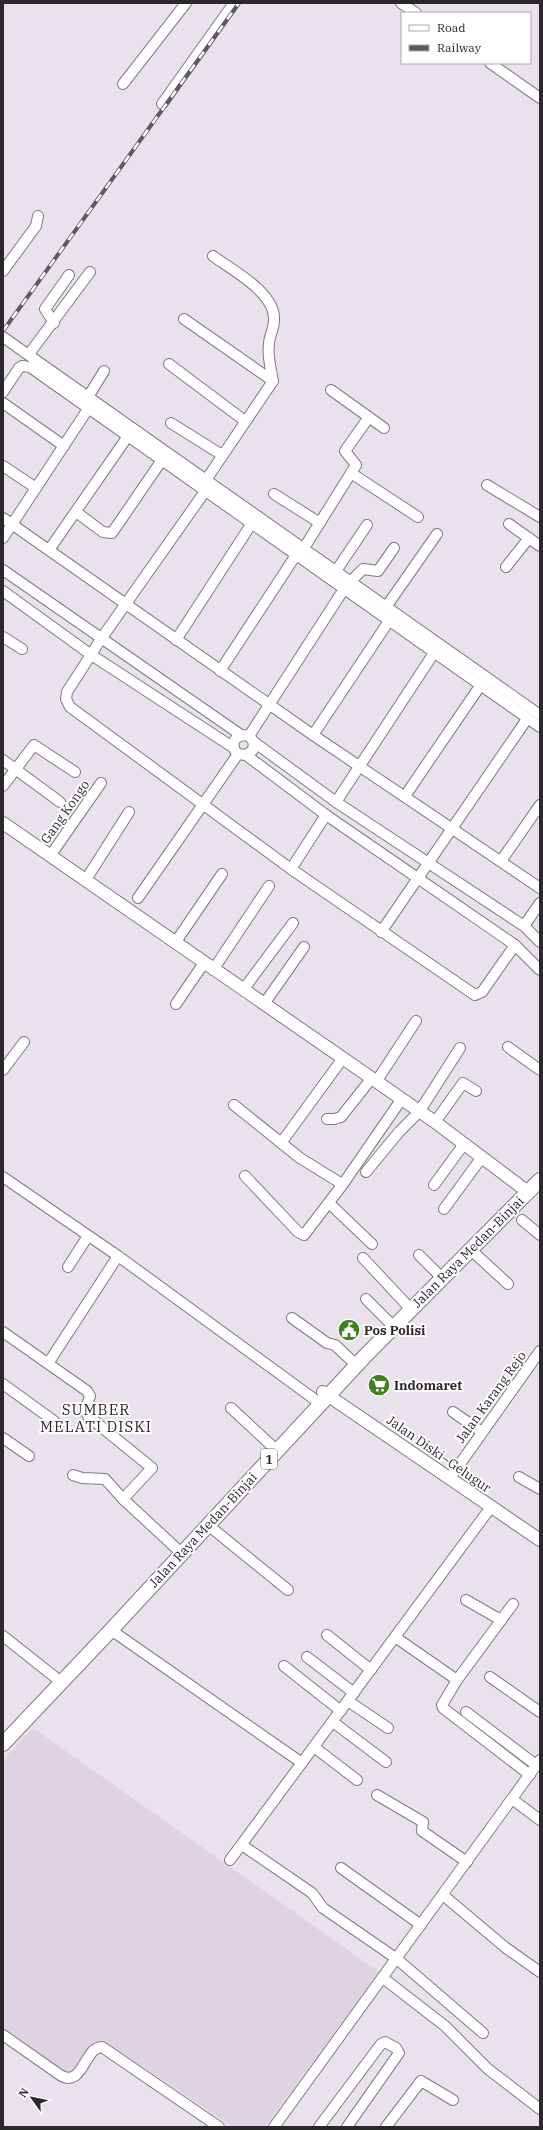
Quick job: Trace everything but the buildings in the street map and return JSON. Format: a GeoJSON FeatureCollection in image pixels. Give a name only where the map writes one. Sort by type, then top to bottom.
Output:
{"type":"FeatureCollection","features":[{"type":"Feature","properties":{"kind":"highway","name":"Jalan Raya Medan-Binjai"},"geometry":{"type":"LineString","coordinates":[[3,1734],[272,1446],[471,1250],[526,1190],[540,1170]]}},
{"type":"Feature","properties":{"kind":"highway","name":"Jalan Raya Medan-Binjai"},"geometry":{"type":"LineString","coordinates":[[3,1744],[208,1525],[322,1397],[351,1360],[526,1190],[540,1180]]}},
{"type":"Feature","properties":{"kind":"main road"},"geometry":{"type":"LineString","coordinates":[[3,823],[209,967],[343,1058],[401,1100],[435,1122],[526,1190]]}},
{"type":"Feature","properties":{"kind":"main road","name":"Jalan Diski–Gelugur"},"geometry":{"type":"LineString","coordinates":[[322,1397],[450,1478],[540,1540]]}},
{"type":"Feature","properties":{"kind":"street"},"geometry":{"type":"LineString","coordinates":[[123,84],[186,3]]}},
{"type":"Feature","properties":{"kind":"street"},"geometry":{"type":"LineString","coordinates":[[162,104],[234,3]]}},
{"type":"Feature","properties":{"kind":"street"},"geometry":{"type":"LineString","coordinates":[[401,3],[414,12]]}},
{"type":"Feature","properties":{"kind":"street"},"geometry":{"type":"LineString","coordinates":[[491,64],[540,98]]}},
{"type":"Feature","properties":{"kind":"street"},"geometry":{"type":"LineString","coordinates":[[3,271],[36,226],[38,216]]}},
{"type":"Feature","properties":{"kind":"street"},"geometry":{"type":"LineString","coordinates":[[213,256],[261,291],[272,306],[274,319],[268,350],[273,381],[222,455],[206,485],[90,654],[67,692],[66,699],[70,707],[290,869],[476,995],[482,992],[515,945]]}},
{"type":"Feature","properties":{"kind":"street"},"geometry":{"type":"LineString","coordinates":[[3,380],[54,323],[90,272]]}},
{"type":"Feature","properties":{"kind":"street"},"geometry":{"type":"LineString","coordinates":[[54,323],[45,309],[69,275]]}},
{"type":"Feature","properties":{"kind":"street"},"geometry":{"type":"LineString","coordinates":[[184,319],[273,381]]}},
{"type":"Feature","properties":{"kind":"street"},"geometry":{"type":"LineString","coordinates":[[3,337],[206,485],[347,585],[389,621],[540,727]]}},
{"type":"Feature","properties":{"kind":"street"},"geometry":{"type":"LineString","coordinates":[[169,364],[245,421]]}},
{"type":"Feature","properties":{"kind":"street"},"geometry":{"type":"LineString","coordinates":[[3,392],[18,368],[27,366],[162,460],[206,485],[252,523],[300,552],[336,571],[347,585],[386,607],[540,715]]}},
{"type":"Feature","properties":{"kind":"street"},"geometry":{"type":"LineString","coordinates":[[88,398],[104,371]]}},
{"type":"Feature","properties":{"kind":"street"},"geometry":{"type":"LineString","coordinates":[[331,390],[384,428]]}},
{"type":"Feature","properties":{"kind":"street"},"geometry":{"type":"LineString","coordinates":[[3,403],[64,446]]}},
{"type":"Feature","properties":{"kind":"street"},"geometry":{"type":"LineString","coordinates":[[3,538],[88,408]]}},
{"type":"Feature","properties":{"kind":"street"},"geometry":{"type":"LineString","coordinates":[[220,671],[320,523],[351,473],[356,464],[345,451],[369,417]]}},
{"type":"Feature","properties":{"kind":"street"},"geometry":{"type":"LineString","coordinates":[[171,423],[222,455]]}},
{"type":"Feature","properties":{"kind":"street"},"geometry":{"type":"LineString","coordinates":[[49,550],[128,436]]}},
{"type":"Feature","properties":{"kind":"street"},"geometry":{"type":"LineString","coordinates":[[76,512],[104,532],[112,533],[162,460]]}},
{"type":"Feature","properties":{"kind":"street"},"geometry":{"type":"LineString","coordinates":[[3,466],[36,488]]}},
{"type":"Feature","properties":{"kind":"street"},"geometry":{"type":"LineString","coordinates":[[351,473],[418,517]]}},
{"type":"Feature","properties":{"kind":"street"},"geometry":{"type":"LineString","coordinates":[[487,485],[540,518]]}},
{"type":"Feature","properties":{"kind":"street"},"geometry":{"type":"LineString","coordinates":[[274,494],[320,523]]}},
{"type":"Feature","properties":{"kind":"street"},"geometry":{"type":"LineString","coordinates":[[3,518],[220,671],[405,796],[452,830],[540,888]]}},
{"type":"Feature","properties":{"kind":"street"},"geometry":{"type":"LineString","coordinates":[[176,640],[252,523]]}},
{"type":"Feature","properties":{"kind":"street"},"geometry":{"type":"LineString","coordinates":[[509,524],[540,546]]}},
{"type":"Feature","properties":{"kind":"street"},"geometry":{"type":"LineString","coordinates":[[336,571],[367,525]]}},
{"type":"Feature","properties":{"kind":"street"},"geometry":{"type":"LineString","coordinates":[[386,607],[437,534]]}},
{"type":"Feature","properties":{"kind":"street"},"geometry":{"type":"LineString","coordinates":[[506,567],[529,538]]}},
{"type":"Feature","properties":{"kind":"street"},"geometry":{"type":"LineString","coordinates":[[239,752],[234,740],[248,738],[347,585],[363,569],[378,571],[394,548]]}},
{"type":"Feature","properties":{"kind":"street"},"geometry":{"type":"LineString","coordinates":[[3,570],[101,639],[248,738],[336,802],[524,926],[540,942]]}},
{"type":"Feature","properties":{"kind":"street"},"geometry":{"type":"LineString","coordinates":[[3,591],[90,654],[239,752],[326,815],[515,945],[540,970]]}},
{"type":"Feature","properties":{"kind":"street"},"geometry":{"type":"LineString","coordinates":[[313,735],[389,621]]}},
{"type":"Feature","properties":{"kind":"street"},"geometry":{"type":"LineString","coordinates":[[3,636],[22,649]]}},
{"type":"Feature","properties":{"kind":"street"},"geometry":{"type":"LineString","coordinates":[[336,802],[434,653]]}},
{"type":"Feature","properties":{"kind":"street"},"geometry":{"type":"LineString","coordinates":[[405,796],[480,686]]}},
{"type":"Feature","properties":{"kind":"street"},"geometry":{"type":"LineString","coordinates":[[382,932],[527,719]]}},
{"type":"Feature","properties":{"kind":"street"},"geometry":{"type":"LineString","coordinates":[[138,898],[204,806],[239,752],[253,750],[248,738]]}},
{"type":"Feature","properties":{"kind":"street"},"geometry":{"type":"LineString","coordinates":[[3,786],[34,745],[74,772]]}},
{"type":"Feature","properties":{"kind":"street"},"geometry":{"type":"LineString","coordinates":[[3,760],[60,802]]}},
{"type":"Feature","properties":{"kind":"street","name":"Gang Kongo"},"geometry":{"type":"LineString","coordinates":[[50,856],[101,783]]}},
{"type":"Feature","properties":{"kind":"street"},"geometry":{"type":"LineString","coordinates":[[501,861],[540,805]]}},
{"type":"Feature","properties":{"kind":"street"},"geometry":{"type":"LineString","coordinates":[[85,881],[128,812]]}},
{"type":"Feature","properties":{"kind":"street"},"geometry":{"type":"LineString","coordinates":[[290,869],[326,815]]}},
{"type":"Feature","properties":{"kind":"street"},"geometry":{"type":"LineString","coordinates":[[175,943],[222,874]]}},
{"type":"Feature","properties":{"kind":"street"},"geometry":{"type":"LineString","coordinates":[[176,1004],[209,967],[269,886]]}},
{"type":"Feature","properties":{"kind":"street"},"geometry":{"type":"LineString","coordinates":[[524,926],[540,903]]}},
{"type":"Feature","properties":{"kind":"street"},"geometry":{"type":"LineString","coordinates":[[243,990],[293,923]]}},
{"type":"Feature","properties":{"kind":"street"},"geometry":{"type":"LineString","coordinates":[[264,1004],[304,947]]}},
{"type":"Feature","properties":{"kind":"street"},"geometry":{"type":"LineString","coordinates":[[327,1119],[337,1119],[341,1117],[374,1080],[416,1021]]}},
{"type":"Feature","properties":{"kind":"street"},"geometry":{"type":"LineString","coordinates":[[3,1070],[24,1042]]}},
{"type":"Feature","properties":{"kind":"street"},"geometry":{"type":"LineString","coordinates":[[508,1046],[540,1070]]}},
{"type":"Feature","properties":{"kind":"street"},"geometry":{"type":"LineString","coordinates":[[366,1172],[399,1132],[419,1112],[460,1048]]}},
{"type":"Feature","properties":{"kind":"street"},"geometry":{"type":"LineString","coordinates":[[281,1142],[343,1058]]}},
{"type":"Feature","properties":{"kind":"street"},"geometry":{"type":"LineString","coordinates":[[435,1122],[463,1083],[476,1091]]}},
{"type":"Feature","properties":{"kind":"street"},"geometry":{"type":"LineString","coordinates":[[245,1176],[302,1235],[342,1184],[401,1100]]}},
{"type":"Feature","properties":{"kind":"street"},"geometry":{"type":"LineString","coordinates":[[234,1105],[322,1173],[342,1184]]}},
{"type":"Feature","properties":{"kind":"street"},"geometry":{"type":"LineString","coordinates":[[434,1185],[464,1144]]}},
{"type":"Feature","properties":{"kind":"street"},"geometry":{"type":"LineString","coordinates":[[444,1209],[482,1157]]}},
{"type":"Feature","properties":{"kind":"street"},"geometry":{"type":"LineString","coordinates":[[3,1177],[322,1397]]}},
{"type":"Feature","properties":{"kind":"street"},"geometry":{"type":"LineString","coordinates":[[328,1203],[372,1244]]}},
{"type":"Feature","properties":{"kind":"street"},"geometry":{"type":"LineString","coordinates":[[522,1220],[540,1235]]}},
{"type":"Feature","properties":{"kind":"street"},"geometry":{"type":"LineString","coordinates":[[68,1267],[88,1236]]}},
{"type":"Feature","properties":{"kind":"street"},"geometry":{"type":"LineString","coordinates":[[471,1250],[508,1284]]}},
{"type":"Feature","properties":{"kind":"street"},"geometry":{"type":"LineString","coordinates":[[420,1255],[438,1274]]}},
{"type":"Feature","properties":{"kind":"street"},"geometry":{"type":"LineString","coordinates":[[49,1362],[118,1256]]}},
{"type":"Feature","properties":{"kind":"street"},"geometry":{"type":"LineString","coordinates":[[364,1258],[407,1305]]}},
{"type":"Feature","properties":{"kind":"street"},"geometry":{"type":"LineString","coordinates":[[366,1299],[389,1322]]}},
{"type":"Feature","properties":{"kind":"street"},"geometry":{"type":"LineString","coordinates":[[292,1318],[327,1343],[335,1345],[351,1360]]}},
{"type":"Feature","properties":{"kind":"street"},"geometry":{"type":"LineString","coordinates":[[3,1333],[49,1362],[89,1392],[90,1396],[85,1412],[90,1419],[152,1468],[123,1499]]}},
{"type":"Feature","properties":{"kind":"street","name":"Jalan Karang Rejo"},"geometry":{"type":"LineString","coordinates":[[450,1478],[482,1432],[537,1362],[540,1351]]}},
{"type":"Feature","properties":{"kind":"street"},"geometry":{"type":"LineString","coordinates":[[3,1384],[54,1421]]}},
{"type":"Feature","properties":{"kind":"street"},"geometry":{"type":"LineString","coordinates":[[231,1408],[272,1446]]}},
{"type":"Feature","properties":{"kind":"street"},"geometry":{"type":"LineString","coordinates":[[453,1412],[482,1432]]}},
{"type":"Feature","properties":{"kind":"street"},"geometry":{"type":"LineString","coordinates":[[3,1438],[29,1456]]}},
{"type":"Feature","properties":{"kind":"street"},"geometry":{"type":"LineString","coordinates":[[73,1475],[82,1478],[105,1478],[123,1499],[176,1548]]}},
{"type":"Feature","properties":{"kind":"street"},"geometry":{"type":"LineString","coordinates":[[519,1477],[540,1489]]}},
{"type":"Feature","properties":{"kind":"street"},"geometry":{"type":"LineString","coordinates":[[230,1860],[491,1507]]}},
{"type":"Feature","properties":{"kind":"street"},"geometry":{"type":"LineString","coordinates":[[208,1525],[288,1590]]}},
{"type":"Feature","properties":{"kind":"street"},"geometry":{"type":"LineString","coordinates":[[466,1600],[501,1620]]}},
{"type":"Feature","properties":{"kind":"street"},"geometry":{"type":"LineString","coordinates":[[513,1604],[457,1680],[443,1702],[443,1708],[530,1775]]}},
{"type":"Feature","properties":{"kind":"street"},"geometry":{"type":"LineString","coordinates":[[111,1630],[302,1763]]}},
{"type":"Feature","properties":{"kind":"street"},"geometry":{"type":"LineString","coordinates":[[3,1636],[56,1678]]}},
{"type":"Feature","properties":{"kind":"street"},"geometry":{"type":"LineString","coordinates":[[327,1636],[371,1670]]}},
{"type":"Feature","properties":{"kind":"street"},"geometry":{"type":"LineString","coordinates":[[395,1637],[457,1680]]}},
{"type":"Feature","properties":{"kind":"street"},"geometry":{"type":"LineString","coordinates":[[307,1657],[388,1728]]}},
{"type":"Feature","properties":{"kind":"street"},"geometry":{"type":"LineString","coordinates":[[284,1666],[341,1710]]}},
{"type":"Feature","properties":{"kind":"street"},"geometry":{"type":"LineString","coordinates":[[490,1677],[540,1712]]}},
{"type":"Feature","properties":{"kind":"street"},"geometry":{"type":"LineString","coordinates":[[274,2127],[538,1763],[466,1712]]}},
{"type":"Feature","properties":{"kind":"street"},"geometry":{"type":"LineString","coordinates":[[333,1722],[386,1762]]}},
{"type":"Feature","properties":{"kind":"street"},"geometry":{"type":"LineString","coordinates":[[314,1747],[357,1780]]}},
{"type":"Feature","properties":{"kind":"street"},"geometry":{"type":"LineString","coordinates":[[377,1795],[423,1822],[422,1832],[467,1862]]}},
{"type":"Feature","properties":{"kind":"street"},"geometry":{"type":"LineString","coordinates":[[512,1799],[540,1820]]}},
{"type":"Feature","properties":{"kind":"street"},"geometry":{"type":"LineString","coordinates":[[242,1845],[312,1893],[323,1908],[396,1959],[482,2033]]}},
{"type":"Feature","properties":{"kind":"street"},"geometry":{"type":"LineString","coordinates":[[341,1868],[421,1925]]}},
{"type":"Feature","properties":{"kind":"street"},"geometry":{"type":"LineString","coordinates":[[443,1895],[506,1948],[540,1972]]}},
{"type":"Feature","properties":{"kind":"street"},"geometry":{"type":"LineString","coordinates":[[383,1978],[445,2026],[488,2070],[540,2109]]}},
{"type":"Feature","properties":{"kind":"street"},"geometry":{"type":"LineString","coordinates":[[3,2035],[60,2075],[68,2078],[76,2075],[95,2051],[102,2047],[219,2127]]}},
{"type":"Feature","properties":{"kind":"street"},"geometry":{"type":"LineString","coordinates":[[319,2127],[381,2044],[385,2042],[396,2048],[399,2053],[347,2127]]}},
{"type":"Feature","properties":{"kind":"street"},"geometry":{"type":"LineString","coordinates":[[386,2127],[421,2081],[453,2100]]}},
{"type":"Feature","properties":{"kind":"shaded area"},"geometry":{"type":"Polygon","coordinates":[[[33,1728],[379,1972],[265,2127],[233,2127],[101,2039],[64,2085],[3,2036],[3,1760],[33,1728]]]}},
{"type":"Feature","properties":{"kind":"railway"},"geometry":{"type":"LineString","coordinates":[[3,331],[239,3]]}},
{"type":"Feature","properties":{"kind":"place","name":"Pos Polisi"},"geometry":{"type":"Point","coordinates":[349,1330]}},
{"type":"Feature","properties":{"kind":"place","name":"Indomaret"},"geometry":{"type":"Point","coordinates":[379,1385]}},
{"type":"Feature","properties":{"kind":"district","name":"SUMBER MELATI DISKI"},"geometry":{"type":"Point","coordinates":[96,1418]}}]}
